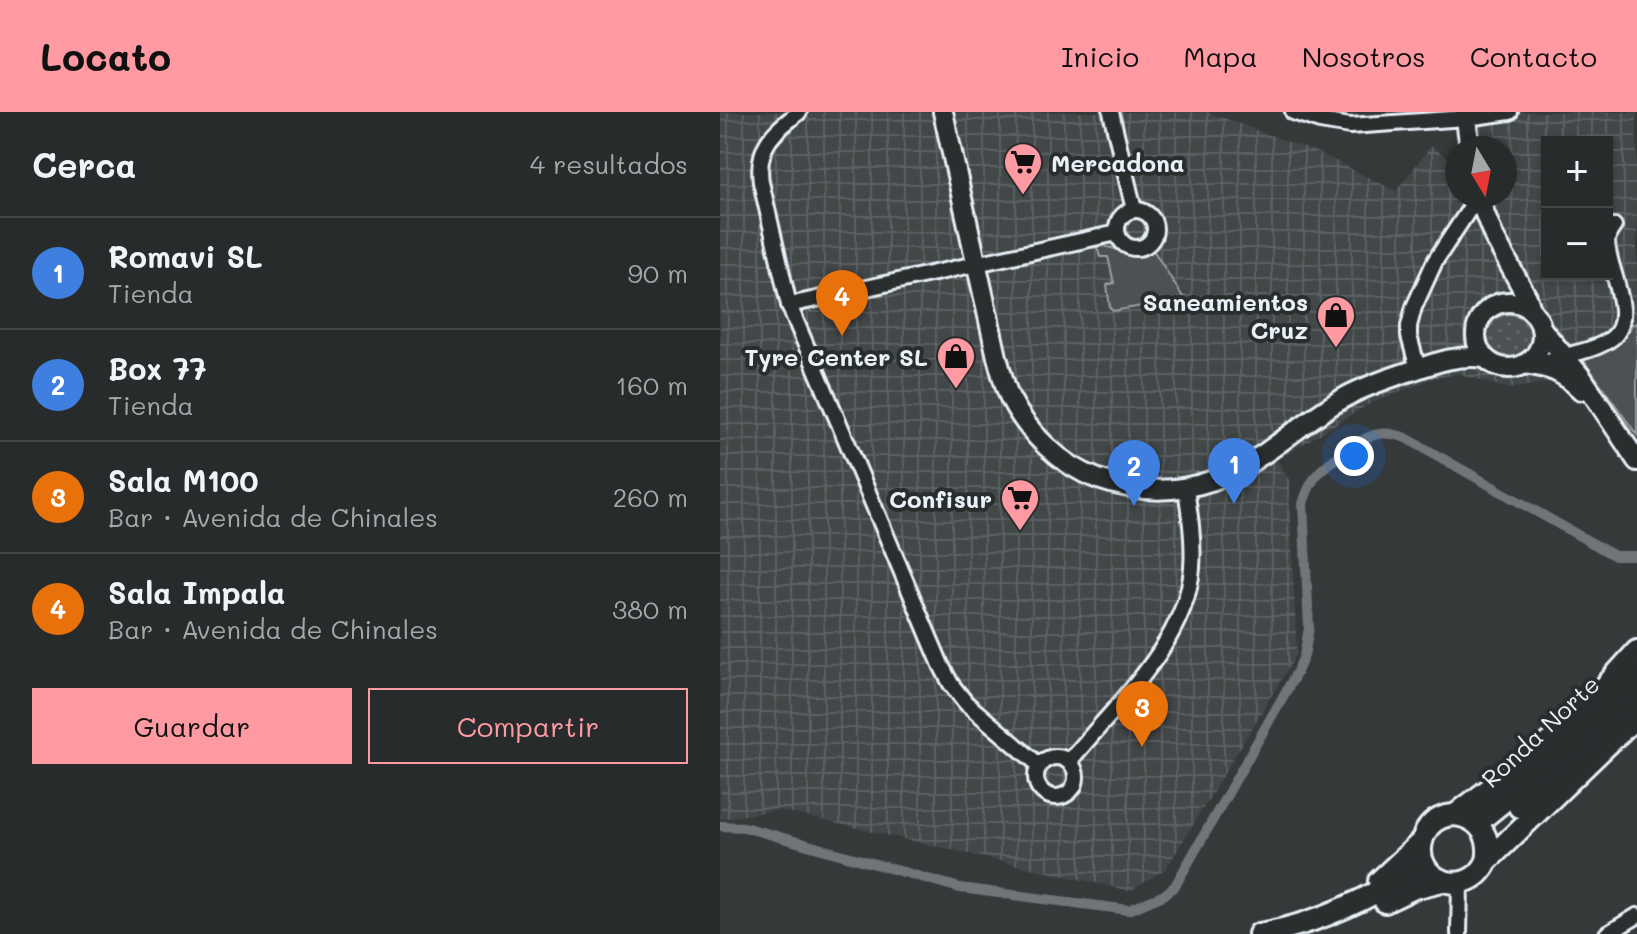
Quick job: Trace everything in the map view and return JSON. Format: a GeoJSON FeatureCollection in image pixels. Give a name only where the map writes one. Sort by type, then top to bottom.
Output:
{"type":"FeatureCollection","features":[{"type":"Feature","properties":{"kind":"highway"},"geometry":{"type":"LineString","coordinates":[[1455,815],[1547,745],[1581,713],[1637,651]]}},
{"type":"Feature","properties":{"kind":"highway","name":"Ronda Norte"},"geometry":{"type":"LineString","coordinates":[[1481,829],[1637,674]]}},
{"type":"Feature","properties":{"kind":"highway","name":"Ronda Norte"},"geometry":{"type":"LineString","coordinates":[[1481,829],[1562,770],[1637,695]]}},
{"type":"Feature","properties":{"kind":"highway"},"geometry":{"type":"LineString","coordinates":[[1312,934],[1414,888],[1469,880],[1478,874],[1487,861],[1637,716]]}},
{"type":"Feature","properties":{"kind":"highway"},"geometry":{"type":"LineString","coordinates":[[1451,882],[1431,874],[1421,853],[1422,841],[1435,821],[1455,815],[1467,818],[1481,829],[1489,851],[1487,861]]}},
{"type":"Feature","properties":{"kind":"highway"},"geometry":{"type":"LineString","coordinates":[[1360,902],[1422,841]]}},
{"type":"Feature","properties":{"kind":"highway"},"geometry":{"type":"LineString","coordinates":[[1259,934],[1298,925],[1360,902],[1424,864]]}},
{"type":"Feature","properties":{"kind":"main road"},"geometry":{"type":"LineString","coordinates":[[943,112],[997,357],[1009,395],[1039,439],[1065,462],[1090,476],[1115,485],[1144,490],[1186,489],[1232,473],[1350,394],[1446,360],[1473,356],[1485,358],[1498,367],[1543,366],[1564,375],[1612,422]]}},
{"type":"Feature","properties":{"kind":"main road"},"geometry":{"type":"LineString","coordinates":[[1465,115],[1468,136]]}},
{"type":"Feature","properties":{"kind":"main road"},"geometry":{"type":"LineString","coordinates":[[1483,208],[1536,320],[1541,344],[1530,365]]}},
{"type":"Feature","properties":{"kind":"main road"},"geometry":{"type":"LineString","coordinates":[[1495,305],[1509,285],[1510,268]]}},
{"type":"Feature","properties":{"kind":"main road"},"geometry":{"type":"LineString","coordinates":[[1485,358],[1477,343],[1479,320],[1495,305],[1519,304],[1536,320],[1589,387],[1637,461]]}},
{"type":"Feature","properties":{"kind":"main road"},"geometry":{"type":"LineString","coordinates":[[1446,360],[1465,347],[1476,334]]}},
{"type":"Feature","properties":{"kind":"street"},"geometry":{"type":"LineString","coordinates":[[799,112],[769,139],[760,168],[789,305],[951,684],[966,703],[1039,765]]}},
{"type":"Feature","properties":{"kind":"street"},"geometry":{"type":"LineString","coordinates":[[1111,112],[1134,210]]}},
{"type":"Feature","properties":{"kind":"street"},"geometry":{"type":"LineString","coordinates":[[1293,112],[1350,126],[1510,112]]}},
{"type":"Feature","properties":{"kind":"street"},"geometry":{"type":"LineString","coordinates":[[1418,369],[1409,336],[1414,307],[1435,261],[1470,208]]}},
{"type":"Feature","properties":{"kind":"street"},"geometry":{"type":"LineString","coordinates":[[1134,210],[1146,212],[1155,222],[1156,229],[1152,241],[1135,249],[1124,244],[1117,233],[1119,221],[1127,212],[1134,210]]}},
{"type":"Feature","properties":{"kind":"street"},"geometry":{"type":"LineString","coordinates":[[1530,365],[1600,345],[1614,336],[1622,324],[1622,308],[1607,245],[1614,226]]}},
{"type":"Feature","properties":{"kind":"street"},"geometry":{"type":"LineString","coordinates":[[789,305],[1117,233]]}},
{"type":"Feature","properties":{"kind":"street"},"geometry":{"type":"LineString","coordinates":[[1069,762],[1158,656],[1179,620],[1192,570],[1193,533],[1186,489]]}},
{"type":"Feature","properties":{"kind":"street"},"geometry":{"type":"LineString","coordinates":[[1050,757],[1069,762],[1076,773],[1076,780],[1069,792],[1051,797],[1040,790],[1035,777],[1039,765],[1050,757]]}},
{"type":"Feature","properties":{"kind":"street"},"geometry":{"type":"LineString","coordinates":[[1451,882],[1459,934]]}},
{"type":"Feature","properties":{"kind":"street"},"geometry":{"type":"LineString","coordinates":[[1607,934],[1637,916]]}},
{"type":"Feature","properties":{"kind":"shaded area"},"geometry":{"type":"Polygon","coordinates":[[[720,112],[1207,112],[1319,153],[1396,191],[1431,146],[1445,156],[1445,208],[1517,208],[1517,136],[1457,136],[1456,112],[1637,112],[1637,323],[1630,325],[1560,380],[1510,389],[1459,374],[1433,378],[1369,404],[1277,460],[1289,480],[1297,654],[1166,869],[1130,891],[777,810],[720,819],[720,112]]]}},
{"type":"Feature","properties":{"kind":"shaded area"},"geometry":{"type":"Polygon","coordinates":[[[1097,247],[1136,255],[1152,248],[1184,299],[1113,311],[1107,285],[1114,283],[1108,257],[1100,257],[1097,247]]]}},
{"type":"Feature","properties":{"kind":"shaded area"},"geometry":{"type":"Polygon","coordinates":[[[1509,314],[1525,320],[1531,336],[1525,352],[1509,358],[1493,352],[1487,336],[1493,320],[1509,314]]]}},
{"type":"Feature","properties":{"kind":"shaded area"},"geometry":{"type":"Polygon","coordinates":[[[1637,323],[1637,435],[1584,361],[1630,325],[1637,323]]]}},
{"type":"Feature","properties":{"kind":"waterway"},"geometry":{"type":"LineString","coordinates":[[720,826],[744,827],[960,888],[1129,910],[1164,895],[1175,886],[1297,672],[1304,656],[1309,628],[1303,504],[1314,479],[1337,457],[1374,435],[1398,435],[1615,556],[1637,556]]}},
{"type":"Feature","properties":{"kind":"place","name":"Mercadona"},"geometry":{"type":"Point","coordinates":[1023,196]}},
{"type":"Feature","properties":{"kind":"place","name":"Sala Impala"},"geometry":{"type":"Point","coordinates":[842,336]}},
{"type":"Feature","properties":{"kind":"place","name":"Saneamientos Cruz"},"geometry":{"type":"Point","coordinates":[1336,349]}},
{"type":"Feature","properties":{"kind":"place","name":"Tyre Center SL"},"geometry":{"type":"Point","coordinates":[956,390]}},
{"type":"Feature","properties":{"kind":"place","name":"Romavi SL"},"geometry":{"type":"Point","coordinates":[1234,504]}},
{"type":"Feature","properties":{"kind":"place","name":"Box 77"},"geometry":{"type":"Point","coordinates":[1134,506]}},
{"type":"Feature","properties":{"kind":"place","name":"Confisur"},"geometry":{"type":"Point","coordinates":[1020,532]}},
{"type":"Feature","properties":{"kind":"place","name":"Sala M100"},"geometry":{"type":"Point","coordinates":[1142,747]}}]}
